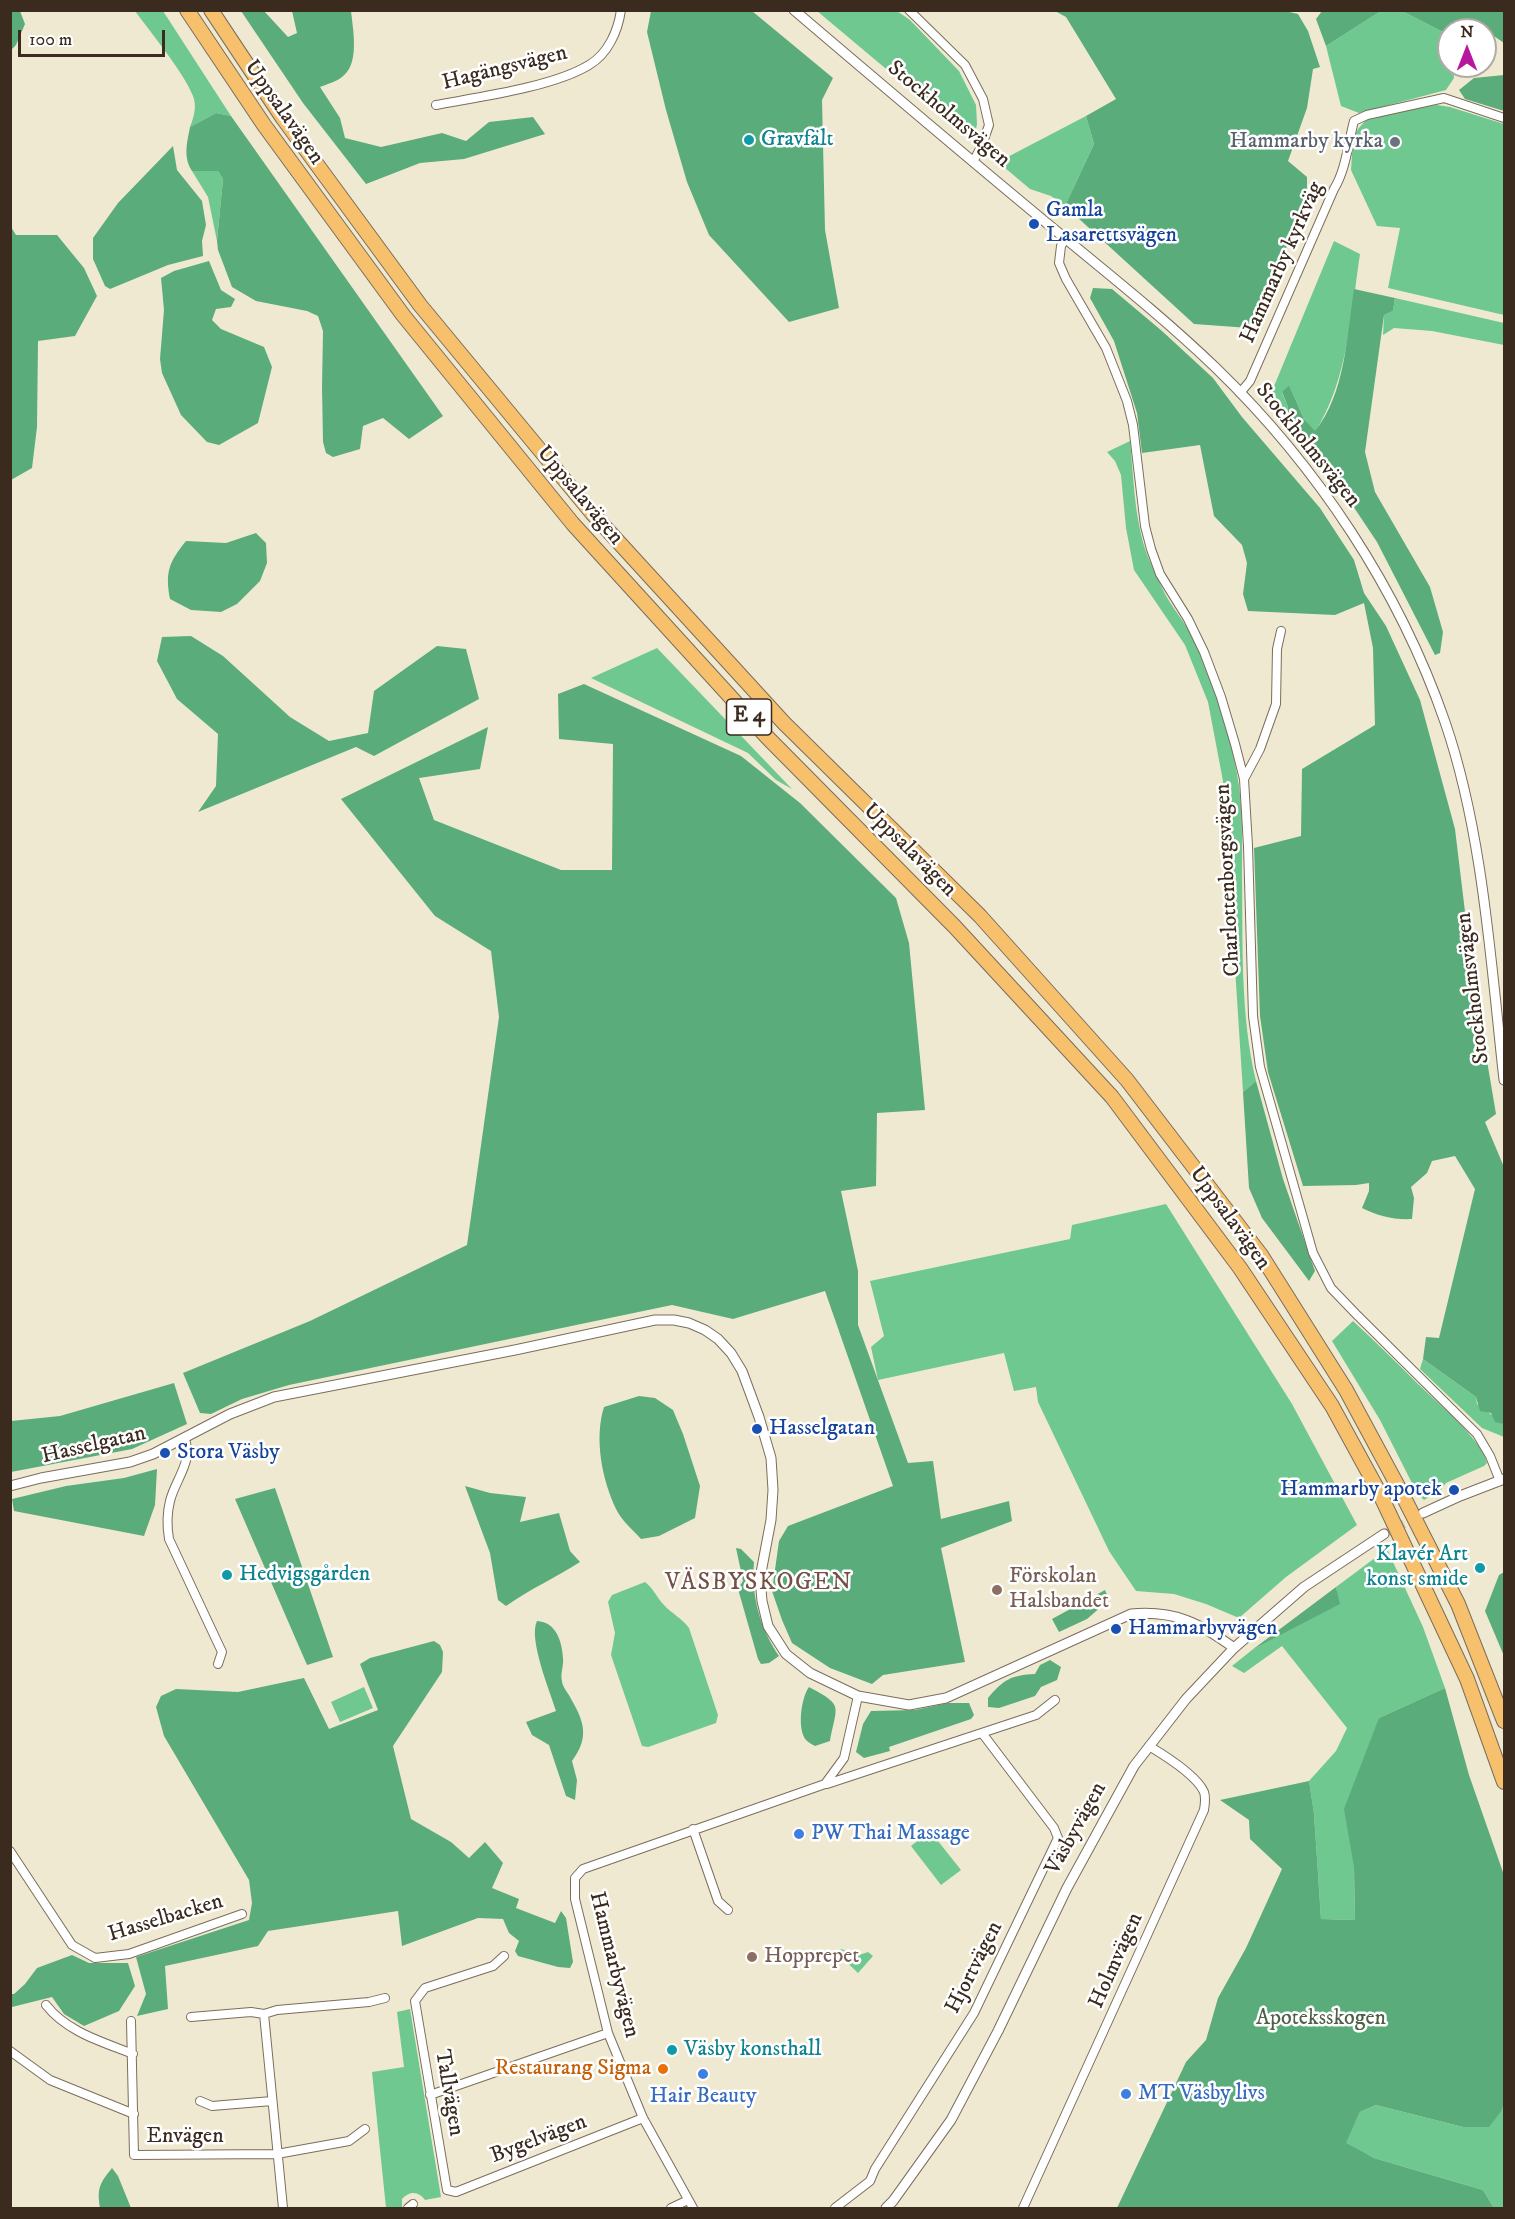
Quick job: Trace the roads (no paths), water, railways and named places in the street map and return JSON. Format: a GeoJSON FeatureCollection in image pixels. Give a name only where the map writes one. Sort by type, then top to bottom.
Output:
{"type":"FeatureCollection","features":[{"type":"Feature","properties":{"kind":"highway","name":"Uppsalavägen"},"geometry":{"type":"LineString","coordinates":[[187,10],[264,125],[403,315],[573,524],[767,737],[955,927],[1112,1097],[1240,1268],[1332,1406],[1379,1492],[1467,1679],[1504,1782]]}},
{"type":"Feature","properties":{"kind":"highway","name":"Uppsalavägen"},"geometry":{"type":"LineString","coordinates":[[212,10],[282,117],[420,304],[592,513],[784,723],[980,916],[1112,1062],[1262,1256],[1346,1390],[1401,1492],[1458,1604],[1504,1721]]}},
{"type":"Feature","properties":{"kind":"street","name":"Hagängsvägen"},"geometry":{"type":"LineString","coordinates":[[436,105],[525,87],[562,77],[590,64],[606,49],[612,39],[617,30],[621,10]]}},
{"type":"Feature","properties":{"kind":"street","name":"Stockholmsvägen"},"geometry":{"type":"LineString","coordinates":[[795,10],[1188,343],[1240,393],[1292,450],[1354,536],[1389,598],[1430,683],[1446,724],[1464,792],[1476,851],[1504,1080]]}},
{"type":"Feature","properties":{"kind":"street"},"geometry":{"type":"LineString","coordinates":[[909,10],[965,65],[983,99],[989,125],[973,162]]}},
{"type":"Feature","properties":{"kind":"street","name":"Hammarby kyrkväg"},"geometry":{"type":"LineString","coordinates":[[1240,393],[1250,381],[1334,189],[1342,177],[1342,166],[1354,121],[1367,115],[1444,98],[1504,118]]}},
{"type":"Feature","properties":{"kind":"street","name":"Charlottenborgsvägen"},"geometry":{"type":"LineString","coordinates":[[1065,239],[1061,246],[1059,263],[1106,348],[1127,401],[1133,425],[1145,526],[1151,549],[1160,574],[1188,619],[1204,652],[1221,698],[1244,778],[1253,1016],[1260,1067],[1313,1253],[1331,1288],[1477,1434],[1502,1480]]}},
{"type":"Feature","properties":{"kind":"street"},"geometry":{"type":"LineString","coordinates":[[1244,778],[1260,749],[1276,705],[1277,649],[1281,631]]}},
{"type":"Feature","properties":{"kind":"street","name":"Hasselgatan"},"geometry":{"type":"LineString","coordinates":[[10,1486],[130,1462],[153,1454],[230,1414],[274,1397],[655,1320],[674,1320],[705,1329],[731,1353],[741,1371],[759,1417],[771,1458],[773,1490],[771,1520],[760,1578],[762,1601],[768,1626],[786,1654],[810,1672],[858,1696],[909,1705],[946,1698],[1131,1614],[1152,1612],[1175,1615],[1200,1625],[1234,1648]]}},
{"type":"Feature","properties":{"kind":"street"},"geometry":{"type":"LineString","coordinates":[[184,1438],[189,1449],[170,1501],[167,1527],[169,1539],[222,1652],[218,1664]]}},
{"type":"Feature","properties":{"kind":"street"},"geometry":{"type":"LineString","coordinates":[[1423,1514],[1502,1480]]}},
{"type":"Feature","properties":{"kind":"street","name":"Väsbyvägen"},"geometry":{"type":"LineString","coordinates":[[885,2208],[893,2201],[951,2120],[998,2031],[1067,1888],[1134,1766],[1186,1699],[1234,1648],[1304,1587],[1384,1534]]}},
{"type":"Feature","properties":{"kind":"street"},"geometry":{"type":"LineString","coordinates":[[825,1784],[844,1758],[858,1696]]}},
{"type":"Feature","properties":{"kind":"street","name":"Hammarbyvägen"},"geometry":{"type":"LineString","coordinates":[[693,2208],[643,2118],[608,2033],[575,1899],[575,1878],[583,1869],[693,1829],[1036,1715],[1055,1700]]}},
{"type":"Feature","properties":{"kind":"street","name":"Hjortvägen"},"geometry":{"type":"LineString","coordinates":[[835,2208],[870,2181],[875,2169],[972,2018],[1058,1838],[1054,1828],[982,1733]]}},
{"type":"Feature","properties":{"kind":"street","name":"Holmvägen"},"geometry":{"type":"LineString","coordinates":[[1023,2208],[1204,1810],[1206,1801],[1199,1782],[1149,1746]]}},
{"type":"Feature","properties":{"kind":"street"},"geometry":{"type":"LineString","coordinates":[[693,1829],[718,1901],[728,1910]]}},
{"type":"Feature","properties":{"kind":"street","name":"Hasselbacken"},"geometry":{"type":"LineString","coordinates":[[10,1851],[72,1945],[95,1958],[129,1954],[242,1914]]}},
{"type":"Feature","properties":{"kind":"street","name":"Tallvägen"},"geometry":{"type":"LineString","coordinates":[[447,2190],[415,2001],[425,1988],[493,1966],[504,1956]]}},
{"type":"Feature","properties":{"kind":"street"},"geometry":{"type":"LineString","coordinates":[[191,2017],[251,2012],[264,2014],[277,2010],[369,2002],[385,1998]]}},
{"type":"Feature","properties":{"kind":"street"},"geometry":{"type":"LineString","coordinates":[[46,2005],[56,2018],[86,2035],[133,2054]]}},
{"type":"Feature","properties":{"kind":"street"},"geometry":{"type":"LineString","coordinates":[[264,2014],[283,2208]]}},
{"type":"Feature","properties":{"kind":"street","name":"Envägen"},"geometry":{"type":"LineString","coordinates":[[131,2021],[134,2155],[277,2154]]}},
{"type":"Feature","properties":{"kind":"street"},"geometry":{"type":"LineString","coordinates":[[430,2095],[608,2033]]}},
{"type":"Feature","properties":{"kind":"street","name":"Envägen"},"geometry":{"type":"LineString","coordinates":[[10,2051],[50,2080],[134,2114]]}},
{"type":"Feature","properties":{"kind":"street"},"geometry":{"type":"LineString","coordinates":[[200,2101],[212,2106],[272,2101]]}},
{"type":"Feature","properties":{"kind":"street","name":"Bygelvägen"},"geometry":{"type":"LineString","coordinates":[[447,2190],[456,2192],[643,2118]]}},
{"type":"Feature","properties":{"kind":"street"},"geometry":{"type":"LineString","coordinates":[[277,2154],[349,2141],[365,2129]]}},
{"type":"Feature","properties":{"kind":"street"},"geometry":{"type":"LineString","coordinates":[[671,2208],[688,2200]]}},
{"type":"Feature","properties":{"kind":"tunnel"},"geometry":{"type":"LineString","coordinates":[[1384,1534],[1419,1516]]}},
{"type":"Feature","properties":{"kind":"place","name":"Gravfält"},"geometry":{"type":"Point","coordinates":[749,140]}},
{"type":"Feature","properties":{"kind":"place","name":"Hammarby kyrka"},"geometry":{"type":"Point","coordinates":[1395,142]}},
{"type":"Feature","properties":{"kind":"place","name":"Gamla Lasarettsvägen"},"geometry":{"type":"Point","coordinates":[1034,224]}},
{"type":"Feature","properties":{"kind":"place","name":"Hasselgatan"},"geometry":{"type":"Point","coordinates":[757,1429]}},
{"type":"Feature","properties":{"kind":"place","name":"Stora Väsby"},"geometry":{"type":"Point","coordinates":[165,1453]}},
{"type":"Feature","properties":{"kind":"place","name":"Hammarby apotek"},"geometry":{"type":"Point","coordinates":[1454,1490]}},
{"type":"Feature","properties":{"kind":"place","name":"Klavér Art konst smide"},"geometry":{"type":"Point","coordinates":[1480,1568]}},
{"type":"Feature","properties":{"kind":"place","name":"Hedvigsgården"},"geometry":{"type":"Point","coordinates":[227,1575]}},
{"type":"Feature","properties":{"kind":"place","name":"Förskolan Halsbandet"},"geometry":{"type":"Point","coordinates":[997,1590]}},
{"type":"Feature","properties":{"kind":"place","name":"Hammarbyvägen"},"geometry":{"type":"Point","coordinates":[1116,1629]}},
{"type":"Feature","properties":{"kind":"place","name":"PW Thai Massage"},"geometry":{"type":"Point","coordinates":[799,1834]}},
{"type":"Feature","properties":{"kind":"place","name":"Hopprepet"},"geometry":{"type":"Point","coordinates":[752,1957]}},
{"type":"Feature","properties":{"kind":"place","name":"Väsby konsthall"},"geometry":{"type":"Point","coordinates":[672,2050]}},
{"type":"Feature","properties":{"kind":"place","name":"Restaurang Sigma"},"geometry":{"type":"Point","coordinates":[663,2069]}},
{"type":"Feature","properties":{"kind":"place","name":"Hair Beauty"},"geometry":{"type":"Point","coordinates":[703,2074]}},
{"type":"Feature","properties":{"kind":"place","name":"MT Väsby livs"},"geometry":{"type":"Point","coordinates":[1126,2094]}},
{"type":"Feature","properties":{"kind":"district","name":"VÄSBYSKOGEN"},"geometry":{"type":"Point","coordinates":[759,1584]}},
{"type":"Feature","properties":{"kind":"park label","name":"Apoteksskogen"},"geometry":{"type":"Point","coordinates":[1321,2019]}}]}
